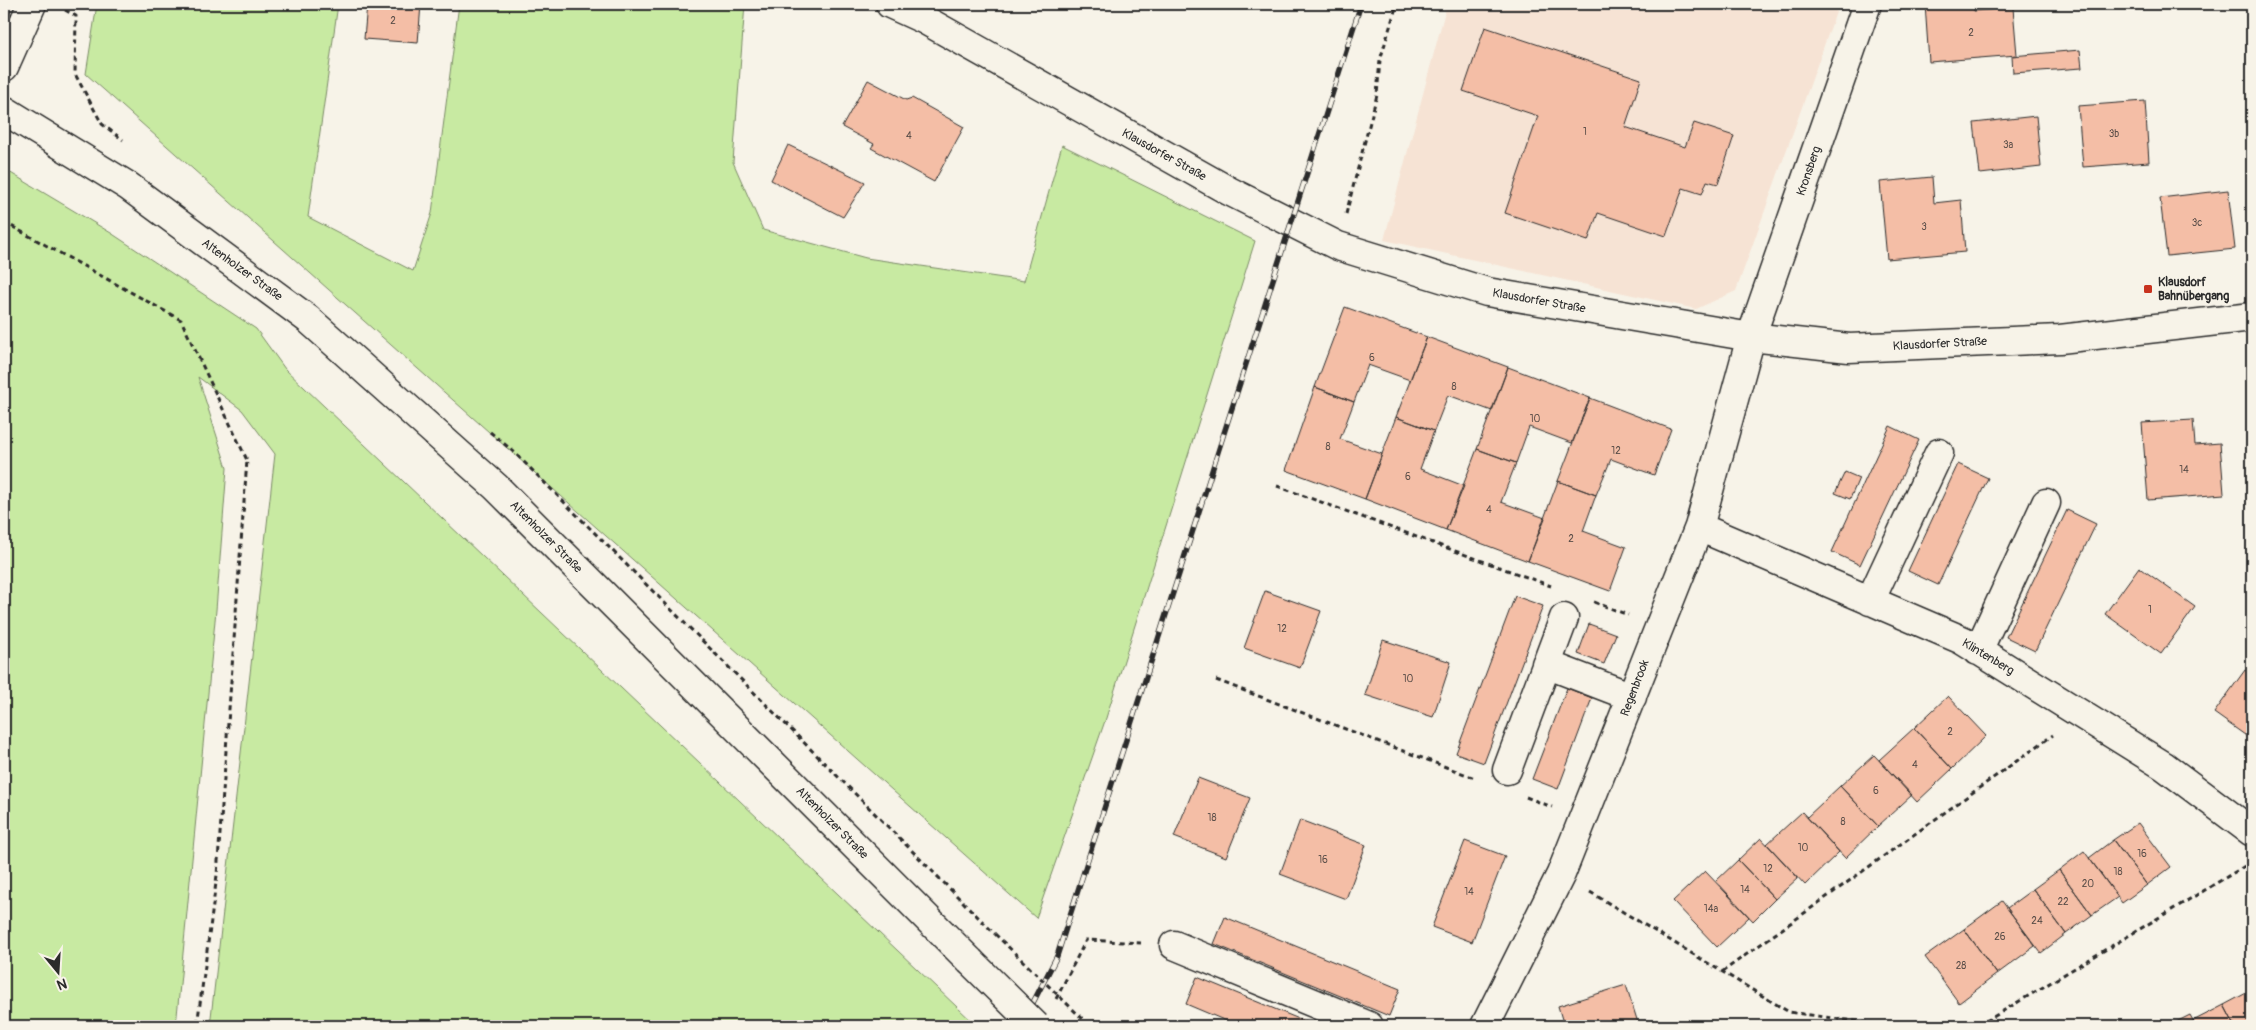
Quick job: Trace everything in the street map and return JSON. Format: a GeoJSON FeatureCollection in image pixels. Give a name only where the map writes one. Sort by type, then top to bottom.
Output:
{"type":"FeatureCollection","features":[{"type":"Feature","properties":{"kind":"street"},"geometry":{"type":"LineString","coordinates":[[4,67],[32,4]]}},
{"type":"Feature","properties":{"kind":"street","name":"Klausdorfer Straße"},"geometry":{"type":"LineString","coordinates":[[890,4],[925,20],[1229,191],[1338,246],[1487,292],[1751,337],[1849,348],[2060,339],[2252,317]]}},
{"type":"Feature","properties":{"kind":"street","name":"Kronsberg"},"geometry":{"type":"LineString","coordinates":[[1751,337],[1867,4]]}},
{"type":"Feature","properties":{"kind":"street","name":"Altenholzer Straße"},"geometry":{"type":"LineString","coordinates":[[4,110],[128,186],[308,319],[496,487],[1036,1026]]}},
{"type":"Feature","properties":{"kind":"street","name":"Regenbrook"},"geometry":{"type":"LineString","coordinates":[[1485,1026],[1561,874],[1698,527],[1751,337]]}},
{"type":"Feature","properties":{"kind":"street"},"geometry":{"type":"LineString","coordinates":[[1870,600],[1939,453]]}},
{"type":"Feature","properties":{"kind":"street"},"geometry":{"type":"LineString","coordinates":[[1978,650],[2046,503]]}},
{"type":"Feature","properties":{"kind":"street","name":"Klintenberg"},"geometry":{"type":"LineString","coordinates":[[1698,527],[1962,640],[2164,766],[2252,832]]}},
{"type":"Feature","properties":{"kind":"street"},"geometry":{"type":"LineString","coordinates":[[1507,770],[1564,618]]}},
{"type":"Feature","properties":{"kind":"street"},"geometry":{"type":"LineString","coordinates":[[1546,664],[1632,697]]}},
{"type":"Feature","properties":{"kind":"street"},"geometry":{"type":"LineString","coordinates":[[1174,945],[1369,1026]]}},
{"type":"Feature","properties":{"kind":"path"},"geometry":{"type":"LineString","coordinates":[[1338,246],[1377,95],[1380,60],[1397,4]]}},
{"type":"Feature","properties":{"kind":"path"},"geometry":{"type":"LineString","coordinates":[[4,222],[182,320],[247,460],[217,875],[197,1026]]}},
{"type":"Feature","properties":{"kind":"path"},"geometry":{"type":"LineString","coordinates":[[1277,486],[1557,588]]}},
{"type":"Feature","properties":{"kind":"path"},"geometry":{"type":"LineString","coordinates":[[1584,599],[1659,626]]}},
{"type":"Feature","properties":{"kind":"path"},"geometry":{"type":"LineString","coordinates":[[1216,680],[1482,780]]}},
{"type":"Feature","properties":{"kind":"path"},"geometry":{"type":"LineString","coordinates":[[1722,972],[2081,715]]}},
{"type":"Feature","properties":{"kind":"path"},"geometry":{"type":"LineString","coordinates":[[1519,794],[1584,818]]}},
{"type":"Feature","properties":{"kind":"path"},"geometry":{"type":"LineString","coordinates":[[1978,1026],[2252,862]]}},
{"type":"Feature","properties":{"kind":"path"},"geometry":{"type":"LineString","coordinates":[[1561,874],[1789,1012],[1890,1026]]}},
{"type":"Feature","properties":{"kind":"path"},"geometry":{"type":"LineString","coordinates":[[995,934],[1090,1026]]}},
{"type":"Feature","properties":{"kind":"path"},"geometry":{"type":"LineString","coordinates":[[1056,1000],[1086,940],[1174,945]]}},
{"type":"Feature","properties":{"kind":"shaded area"},"geometry":{"type":"Polygon","coordinates":[[[1447,4],[1839,4],[1736,291],[1696,309],[1384,240],[1447,4]]]}},
{"type":"Feature","properties":{"kind":"green space"},"geometry":{"type":"Polygon","coordinates":[[[97,4],[338,4],[308,217],[413,271],[432,213],[459,4],[745,4],[733,162],[763,230],[866,258],[1024,281],[1062,145],[1255,241],[1106,718],[1036,918],[86,74],[97,4]]]}},
{"type":"Feature","properties":{"kind":"green space"},"geometry":{"type":"Polygon","coordinates":[[[4,169],[111,233],[256,329],[285,369],[977,1026],[210,1026],[275,454],[242,410],[198,377],[227,468],[216,610],[176,1026],[4,1026],[4,169]]]}},
{"type":"Feature","properties":{"kind":"building"},"geometry":{"type":"Polygon","coordinates":[[[367,4],[421,4],[418,43],[364,39],[367,4]]]}},
{"type":"Feature","properties":{"kind":"building"},"geometry":{"type":"Polygon","coordinates":[[[1925,4],[1973,4],[1974,11],[2013,8],[2017,55],[1929,62],[1925,4]]]}},
{"type":"Feature","properties":{"kind":"building"},"geometry":{"type":"Polygon","coordinates":[[[1485,27],[1641,79],[1625,127],[1685,147],[1694,123],[1734,136],[1718,184],[1707,181],[1702,194],[1683,188],[1666,236],[1598,213],[1588,241],[1505,213],[1538,116],[1463,91],[1485,27]]]}},
{"type":"Feature","properties":{"kind":"building"},"geometry":{"type":"Polygon","coordinates":[[[2080,50],[2082,68],[2013,73],[2012,56],[2080,50]]]}},
{"type":"Feature","properties":{"kind":"building"},"geometry":{"type":"Polygon","coordinates":[[[868,80],[906,100],[912,98],[964,127],[934,182],[871,148],[874,144],[842,127],[868,80]]]}},
{"type":"Feature","properties":{"kind":"building"},"geometry":{"type":"Polygon","coordinates":[[[2145,101],[2149,162],[2083,167],[2078,106],[2145,101]]]}},
{"type":"Feature","properties":{"kind":"building"},"geometry":{"type":"Polygon","coordinates":[[[2036,116],[2041,167],[1980,174],[1974,123],[2036,116]]]}},
{"type":"Feature","properties":{"kind":"building"},"geometry":{"type":"Polygon","coordinates":[[[788,145],[865,182],[843,217],[771,180],[788,145]]]}},
{"type":"Feature","properties":{"kind":"building"},"geometry":{"type":"Polygon","coordinates":[[[1932,177],[1934,203],[1961,200],[1965,252],[1887,259],[1880,182],[1932,177]]]}},
{"type":"Feature","properties":{"kind":"building"},"geometry":{"type":"Polygon","coordinates":[[[2228,190],[2235,249],[2167,256],[2160,198],[2228,190]]]}},
{"type":"Feature","properties":{"kind":"building"},"geometry":{"type":"Polygon","coordinates":[[[1345,307],[1427,337],[1410,380],[1368,365],[1354,402],[1315,387],[1345,307]]]}},
{"type":"Feature","properties":{"kind":"building"},"geometry":{"type":"Polygon","coordinates":[[[1427,337],[1508,367],[1492,411],[1448,395],[1434,431],[1396,417],[1427,337]]]}},
{"type":"Feature","properties":{"kind":"building"},"geometry":{"type":"Polygon","coordinates":[[[1508,367],[1590,398],[1572,443],[1529,427],[1516,463],[1477,449],[1508,367]]]}},
{"type":"Feature","properties":{"kind":"building"},"geometry":{"type":"Polygon","coordinates":[[[1315,387],[1354,402],[1340,439],[1382,454],[1365,499],[1286,470],[1315,387]]]}},
{"type":"Feature","properties":{"kind":"building"},"geometry":{"type":"Polygon","coordinates":[[[1590,398],[1671,429],[1654,475],[1611,459],[1596,495],[1558,481],[1590,398]]]}},
{"type":"Feature","properties":{"kind":"building"},"geometry":{"type":"Polygon","coordinates":[[[1396,417],[1434,431],[1420,469],[1464,486],[1446,530],[1365,499],[1396,417]]]}},
{"type":"Feature","properties":{"kind":"building"},"geometry":{"type":"Polygon","coordinates":[[[2193,420],[2195,445],[2220,443],[2224,494],[2148,500],[2142,423],[2193,420]]]}},
{"type":"Feature","properties":{"kind":"building"},"geometry":{"type":"Polygon","coordinates":[[[1890,426],[1919,440],[1860,565],[1832,552],[1890,426]]]}},
{"type":"Feature","properties":{"kind":"building"},"geometry":{"type":"Polygon","coordinates":[[[1477,449],[1516,463],[1501,502],[1545,518],[1528,561],[1446,530],[1477,449]]]}},
{"type":"Feature","properties":{"kind":"building"},"geometry":{"type":"Polygon","coordinates":[[[1958,464],[1988,478],[1938,585],[1908,571],[1958,464]]]}},
{"type":"Feature","properties":{"kind":"building"},"geometry":{"type":"Polygon","coordinates":[[[1845,472],[1859,478],[1850,499],[1835,493],[1845,472]]]}},
{"type":"Feature","properties":{"kind":"building"},"geometry":{"type":"Polygon","coordinates":[[[1558,481],[1596,495],[1583,531],[1626,547],[1610,591],[1528,561],[1558,481]]]}},
{"type":"Feature","properties":{"kind":"building"},"geometry":{"type":"Polygon","coordinates":[[[2067,510],[2096,524],[2035,651],[2006,637],[2067,510]]]}},
{"type":"Feature","properties":{"kind":"building"},"geometry":{"type":"Polygon","coordinates":[[[2139,567],[2195,607],[2161,654],[2105,614],[2139,567]]]}},
{"type":"Feature","properties":{"kind":"building"},"geometry":{"type":"Polygon","coordinates":[[[1265,591],[1321,611],[1300,668],[1244,648],[1265,591]]]}},
{"type":"Feature","properties":{"kind":"building"},"geometry":{"type":"Polygon","coordinates":[[[1515,596],[1543,606],[1484,763],[1456,753],[1515,596]]]}},
{"type":"Feature","properties":{"kind":"building"},"geometry":{"type":"Polygon","coordinates":[[[1589,624],[1616,634],[1604,664],[1578,654],[1589,624]]]}},
{"type":"Feature","properties":{"kind":"building"},"geometry":{"type":"Polygon","coordinates":[[[1383,640],[1451,662],[1433,717],[1365,695],[1383,640]]]}},
{"type":"Feature","properties":{"kind":"building"},"geometry":{"type":"Polygon","coordinates":[[[2245,670],[2252,675],[2252,740],[2214,713],[2245,670]]]}},
{"type":"Feature","properties":{"kind":"building"},"geometry":{"type":"Polygon","coordinates":[[[1567,688],[1592,698],[1558,789],[1532,779],[1567,688]]]}},
{"type":"Feature","properties":{"kind":"building"},"geometry":{"type":"Polygon","coordinates":[[[1948,696],[1986,736],[1952,769],[1914,728],[1948,696]]]}},
{"type":"Feature","properties":{"kind":"building"},"geometry":{"type":"Polygon","coordinates":[[[1914,728],[1952,769],[1917,802],[1879,760],[1914,728]]]}},
{"type":"Feature","properties":{"kind":"building"},"geometry":{"type":"Polygon","coordinates":[[[1874,755],[1912,795],[1878,826],[1840,786],[1874,755]]]}},
{"type":"Feature","properties":{"kind":"building"},"geometry":{"type":"Polygon","coordinates":[[[1198,778],[1250,798],[1226,857],[1174,837],[1198,778]]]}},
{"type":"Feature","properties":{"kind":"building"},"geometry":{"type":"Polygon","coordinates":[[[1840,786],[1878,826],[1845,858],[1807,817],[1840,786]]]}},
{"type":"Feature","properties":{"kind":"building"},"geometry":{"type":"Polygon","coordinates":[[[1802,812],[1839,852],[1805,885],[1767,844],[1802,812]]]}},
{"type":"Feature","properties":{"kind":"building"},"geometry":{"type":"Polygon","coordinates":[[[1300,820],[1366,845],[1346,899],[1280,874],[1300,820]]]}},
{"type":"Feature","properties":{"kind":"building"},"geometry":{"type":"Polygon","coordinates":[[[2138,823],[2171,867],[2147,885],[2113,840],[2138,823]]]}},
{"type":"Feature","properties":{"kind":"building"},"geometry":{"type":"Polygon","coordinates":[[[1761,838],[1798,878],[1775,899],[1738,860],[1761,838]]]}},
{"type":"Feature","properties":{"kind":"building"},"geometry":{"type":"Polygon","coordinates":[[[2113,840],[2147,885],[2122,903],[2089,858],[2113,840]]]}},
{"type":"Feature","properties":{"kind":"building"},"geometry":{"type":"Polygon","coordinates":[[[1465,841],[1505,856],[1472,942],[1432,927],[1465,841]]]}},
{"type":"Feature","properties":{"kind":"building"},"geometry":{"type":"Polygon","coordinates":[[[2084,851],[2118,897],[2092,915],[2059,870],[2084,851]]]}},
{"type":"Feature","properties":{"kind":"building"},"geometry":{"type":"Polygon","coordinates":[[[1738,860],[1775,899],[1753,921],[1716,881],[1738,860]]]}},
{"type":"Feature","properties":{"kind":"building"},"geometry":{"type":"Polygon","coordinates":[[[2059,870],[2092,915],[2066,934],[2033,889],[2059,870]]]}},
{"type":"Feature","properties":{"kind":"building"},"geometry":{"type":"Polygon","coordinates":[[[1705,871],[1749,917],[1717,947],[1673,901],[1705,871]]]}},
{"type":"Feature","properties":{"kind":"building"},"geometry":{"type":"Polygon","coordinates":[[[2033,889],[2066,934],[2041,953],[2007,908],[2033,889]]]}},
{"type":"Feature","properties":{"kind":"building"},"geometry":{"type":"Polygon","coordinates":[[[2002,901],[2035,946],[1997,974],[1964,929],[2002,901]]]}},
{"type":"Feature","properties":{"kind":"building"},"geometry":{"type":"Polygon","coordinates":[[[1225,917],[1400,989],[1389,1016],[1214,944],[1225,917]]]}},
{"type":"Feature","properties":{"kind":"building"},"geometry":{"type":"Polygon","coordinates":[[[1964,929],[1997,974],[1959,1003],[1925,957],[1964,929]]]}},
{"type":"Feature","properties":{"kind":"building"},"geometry":{"type":"Polygon","coordinates":[[[1197,977],[1316,1026],[1238,1026],[1186,1004],[1197,977]]]}},
{"type":"Feature","properties":{"kind":"building"},"geometry":{"type":"Polygon","coordinates":[[[1626,985],[1639,1026],[1564,1026],[1558,1006],[1626,985]]]}},
{"type":"Feature","properties":{"kind":"building"},"geometry":{"type":"Polygon","coordinates":[[[2252,990],[2252,1026],[2235,1026],[2224,1005],[2252,990]]]}},
{"type":"Feature","properties":{"kind":"building"},"geometry":{"type":"Polygon","coordinates":[[[2224,1005],[2235,1026],[2196,1026],[2193,1021],[2224,1005]]]}},
{"type":"Feature","properties":{"kind":"building"},"geometry":{"type":"Polygon","coordinates":[[[2190,1015],[2196,1026],[2168,1026],[2190,1015]]]}},
{"type":"Feature","properties":{"kind":"railway"},"geometry":{"type":"LineString","coordinates":[[1021,1026],[1057,956],[1361,4]]}},
{"type":"Feature","properties":{"kind":"place","name":"Klausdorf Bahnübergang"},"geometry":{"type":"Point","coordinates":[2148,289]}}]}
